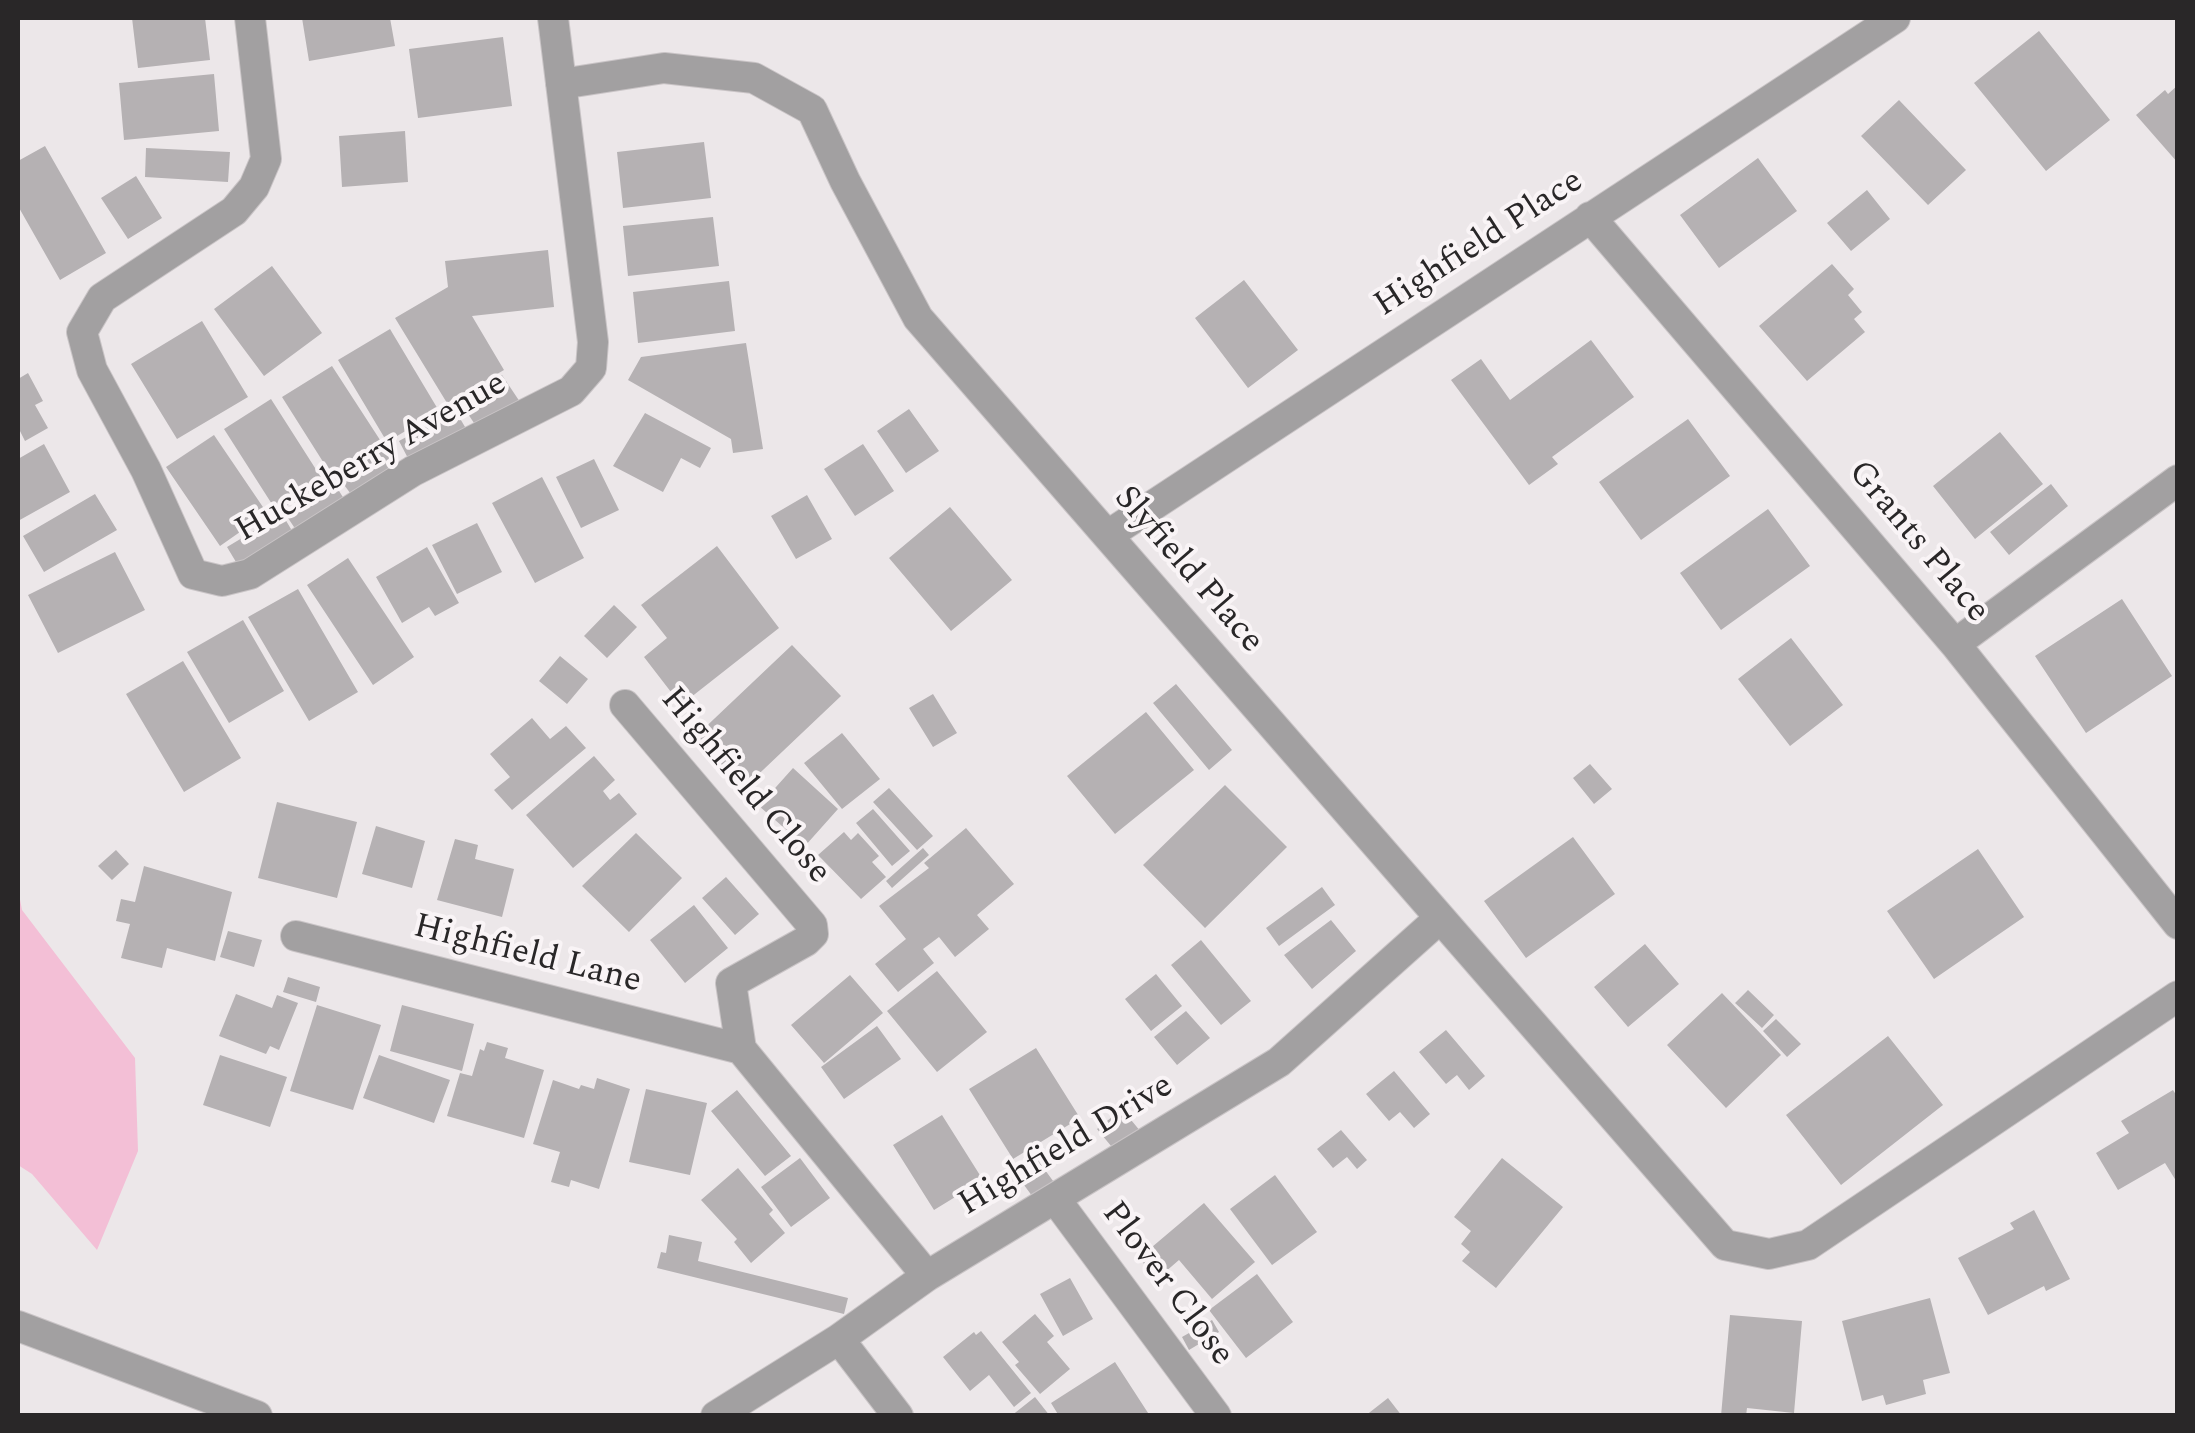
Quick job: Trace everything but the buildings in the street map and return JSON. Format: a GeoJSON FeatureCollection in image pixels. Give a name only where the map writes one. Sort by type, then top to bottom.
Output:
{"type":"FeatureCollection","features":[{"type":"Feature","properties":{"kind":"street","name":"Huckeberry Avenue"},"geometry":{"type":"LineString","coordinates":[[250,18],[266,159],[254,187],[234,211],[102,298],[82,332],[92,370],[146,470],[194,574],[222,581],[250,574],[414,471],[571,391],[591,368],[593,342],[553,18]]}},
{"type":"Feature","properties":{"kind":"street","name":"Highfield Place"},"geometry":{"type":"LineString","coordinates":[[1108,535],[1895,18]]}},
{"type":"Feature","properties":{"kind":"street","name":"Slyfield Place"},"geometry":{"type":"LineString","coordinates":[[561,84],[664,68],[754,78],[812,110],[918,318],[1725,1245],[1769,1254],[1808,1245],[2178,996]]}},
{"type":"Feature","properties":{"kind":"street","name":"Grants Place"},"geometry":{"type":"LineString","coordinates":[[1590,218],[1954,644],[2178,924]]}},
{"type":"Feature","properties":{"kind":"street"},"geometry":{"type":"LineString","coordinates":[[1954,644],[2178,480]]}},
{"type":"Feature","properties":{"kind":"street","name":"Highfield Close"},"geometry":{"type":"LineString","coordinates":[[625,704],[812,925],[813,934],[806,941],[732,983],[741,1049]]}},
{"type":"Feature","properties":{"kind":"street","name":"Highfield Drive"},"geometry":{"type":"LineString","coordinates":[[716,1416],[839,1339],[926,1276],[1279,1062],[1439,919]]}},
{"type":"Feature","properties":{"kind":"street","name":"Highfield Lane"},"geometry":{"type":"LineString","coordinates":[[296,936],[741,1049]]}},
{"type":"Feature","properties":{"kind":"street"},"geometry":{"type":"LineString","coordinates":[[741,1049],[926,1276]]}},
{"type":"Feature","properties":{"kind":"street","name":"Plover Close"},"geometry":{"type":"LineString","coordinates":[[1056,1200],[1216,1416]]}},
{"type":"Feature","properties":{"kind":"street"},"geometry":{"type":"LineString","coordinates":[[18,1326],[257,1416]]}},
{"type":"Feature","properties":{"kind":"street"},"geometry":{"type":"LineString","coordinates":[[839,1339],[898,1416]]}},
{"type":"Feature","properties":{"kind":"shaded area"},"geometry":{"type":"Polygon","coordinates":[[[18,889],[22,910],[135,1058],[138,1151],[97,1250],[32,1174],[18,1165],[18,889]]]}}]}
